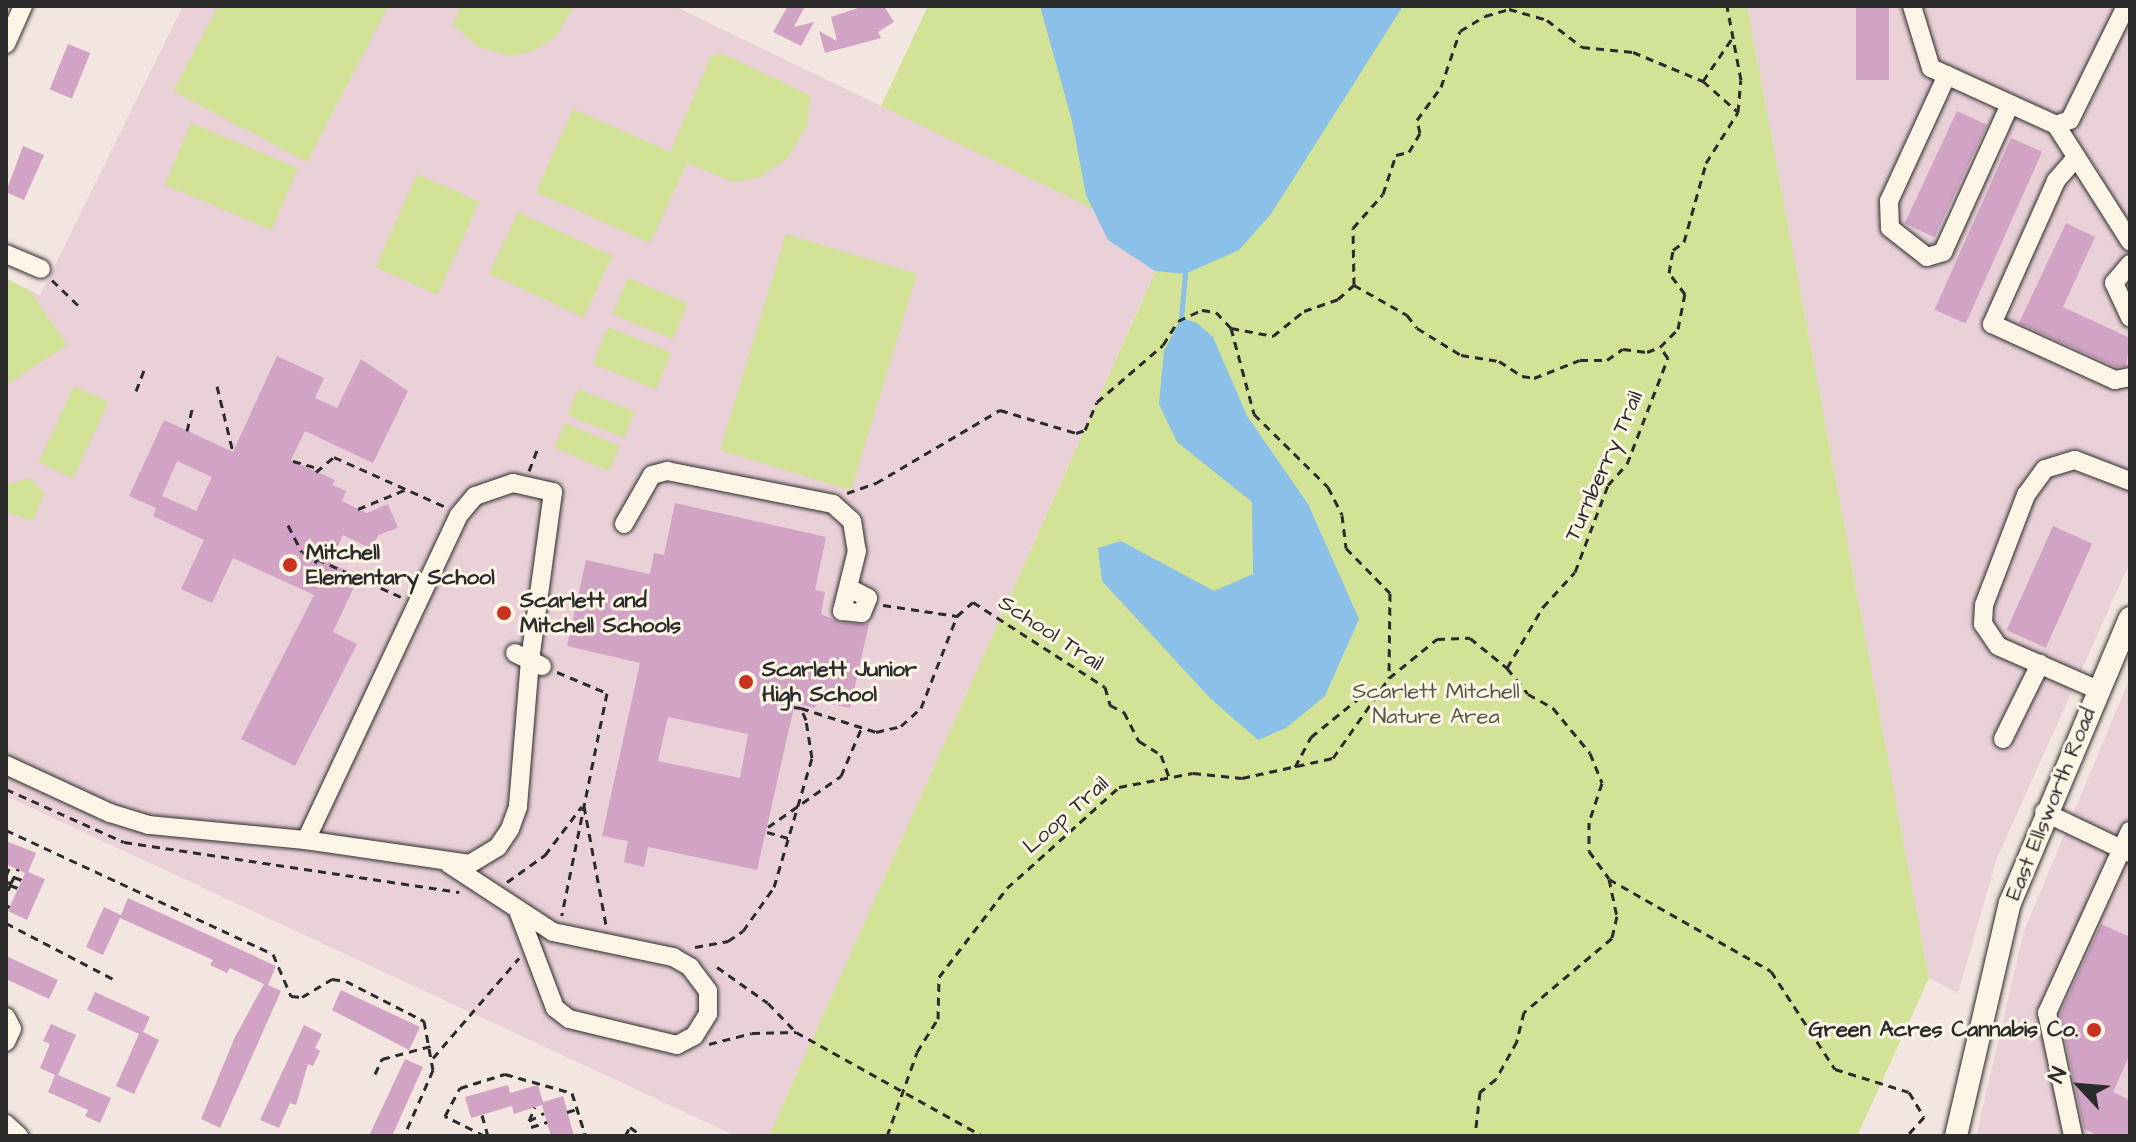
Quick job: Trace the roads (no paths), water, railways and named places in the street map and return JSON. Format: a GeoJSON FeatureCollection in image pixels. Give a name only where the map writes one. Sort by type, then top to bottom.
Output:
{"type":"FeatureCollection","features":[{"type":"Feature","properties":{"kind":"main road","name":"East Ellsworth Road"},"geometry":{"type":"LineString","coordinates":[[1956,1136],[2010,903],[2044,812],[2098,690],[2123,652],[2130,618]]}},
{"type":"Feature","properties":{"kind":"street"},"geometry":{"type":"LineString","coordinates":[[6,44],[23,6]]}},
{"type":"Feature","properties":{"kind":"street"},"geometry":{"type":"LineString","coordinates":[[1912,6],[1931,68],[2056,125],[2074,160],[2130,241]]}},
{"type":"Feature","properties":{"kind":"street"},"geometry":{"type":"LineString","coordinates":[[2056,125],[2070,120],[2126,6]]}},
{"type":"Feature","properties":{"kind":"street"},"geometry":{"type":"LineString","coordinates":[[1947,75],[1889,201],[1890,228],[1927,257],[1943,252],[2010,104]]}},
{"type":"Feature","properties":{"kind":"street"},"geometry":{"type":"LineString","coordinates":[[2074,160],[2056,181],[1992,324],[2115,380],[2130,377]]}},
{"type":"Feature","properties":{"kind":"street"},"geometry":{"type":"LineString","coordinates":[[6,254],[41,269]]}},
{"type":"Feature","properties":{"kind":"street"},"geometry":{"type":"LineString","coordinates":[[2130,264],[2114,283],[2130,318]]}},
{"type":"Feature","properties":{"kind":"street"},"geometry":{"type":"LineString","coordinates":[[2098,690],[1998,646],[1983,624],[1984,605],[2026,495],[2045,469],[2057,461],[2075,460],[2130,481]]}},
{"type":"Feature","properties":{"kind":"street"},"geometry":{"type":"LineString","coordinates":[[624,524],[652,475],[667,471],[833,504],[852,521],[857,551],[842,611],[862,613],[865,605]]}},
{"type":"Feature","properties":{"kind":"street"},"geometry":{"type":"LineString","coordinates":[[6,765],[110,813],[149,825],[306,840],[470,864],[498,847],[510,829],[518,807],[529,659],[553,492],[513,483],[475,496],[459,515],[413,603],[306,840]]}},
{"type":"Feature","properties":{"kind":"street"},"geometry":{"type":"LineString","coordinates":[[2003,739],[2040,664]]}},
{"type":"Feature","properties":{"kind":"street"},"geometry":{"type":"LineString","coordinates":[[2044,812],[2126,851]]}},
{"type":"Feature","properties":{"kind":"street"},"geometry":{"type":"LineString","coordinates":[[2073,1136],[2047,1013],[2126,851],[2130,831]]}},
{"type":"Feature","properties":{"kind":"street"},"geometry":{"type":"LineString","coordinates":[[444,860],[519,913],[553,932],[681,962],[700,975],[708,991],[708,1014],[694,1036],[677,1045],[569,1019],[555,1008],[519,913]]}},
{"type":"Feature","properties":{"kind":"street"},"geometry":{"type":"LineString","coordinates":[[6,1017],[12,1029],[6,1042]]}},
{"type":"Feature","properties":{"kind":"street"},"geometry":{"type":"LineString","coordinates":[[6,1124],[19,1136]]}},
{"type":"Feature","properties":{"kind":"water"},"geometry":{"type":"Polygon","coordinates":[[[1040,6],[1403,6],[1271,214],[1239,250],[1185,274],[1155,271],[1108,240],[1086,195],[1072,121],[1040,6]]]}},
{"type":"Feature","properties":{"kind":"water"},"geometry":{"type":"Polygon","coordinates":[[[1181,318],[1197,323],[1213,337],[1247,416],[1308,504],[1359,619],[1325,696],[1286,728],[1258,740],[1211,699],[1102,581],[1098,548],[1121,541],[1214,591],[1253,574],[1252,502],[1177,442],[1159,404],[1164,351],[1181,318]]]}},
{"type":"Feature","properties":{"kind":"waterway"},"geometry":{"type":"LineString","coordinates":[[1181,318],[1185,274]]}},
{"type":"Feature","properties":{"kind":"place","name":"Mitchell Elementary School"},"geometry":{"type":"Point","coordinates":[290,565]}},
{"type":"Feature","properties":{"kind":"place","name":"Scarlett and Mitchell Schools"},"geometry":{"type":"Point","coordinates":[504,613]}},
{"type":"Feature","properties":{"kind":"place","name":"Scarlett Junior High School"},"geometry":{"type":"Point","coordinates":[746,682]}},
{"type":"Feature","properties":{"kind":"place","name":"Green Acres Cannabis Co."},"geometry":{"type":"Point","coordinates":[2094,1030]}},
{"type":"Feature","properties":{"kind":"park label","name":"Scarlett Mitchell Nature Area"},"geometry":{"type":"Point","coordinates":[1436,704]}}]}
